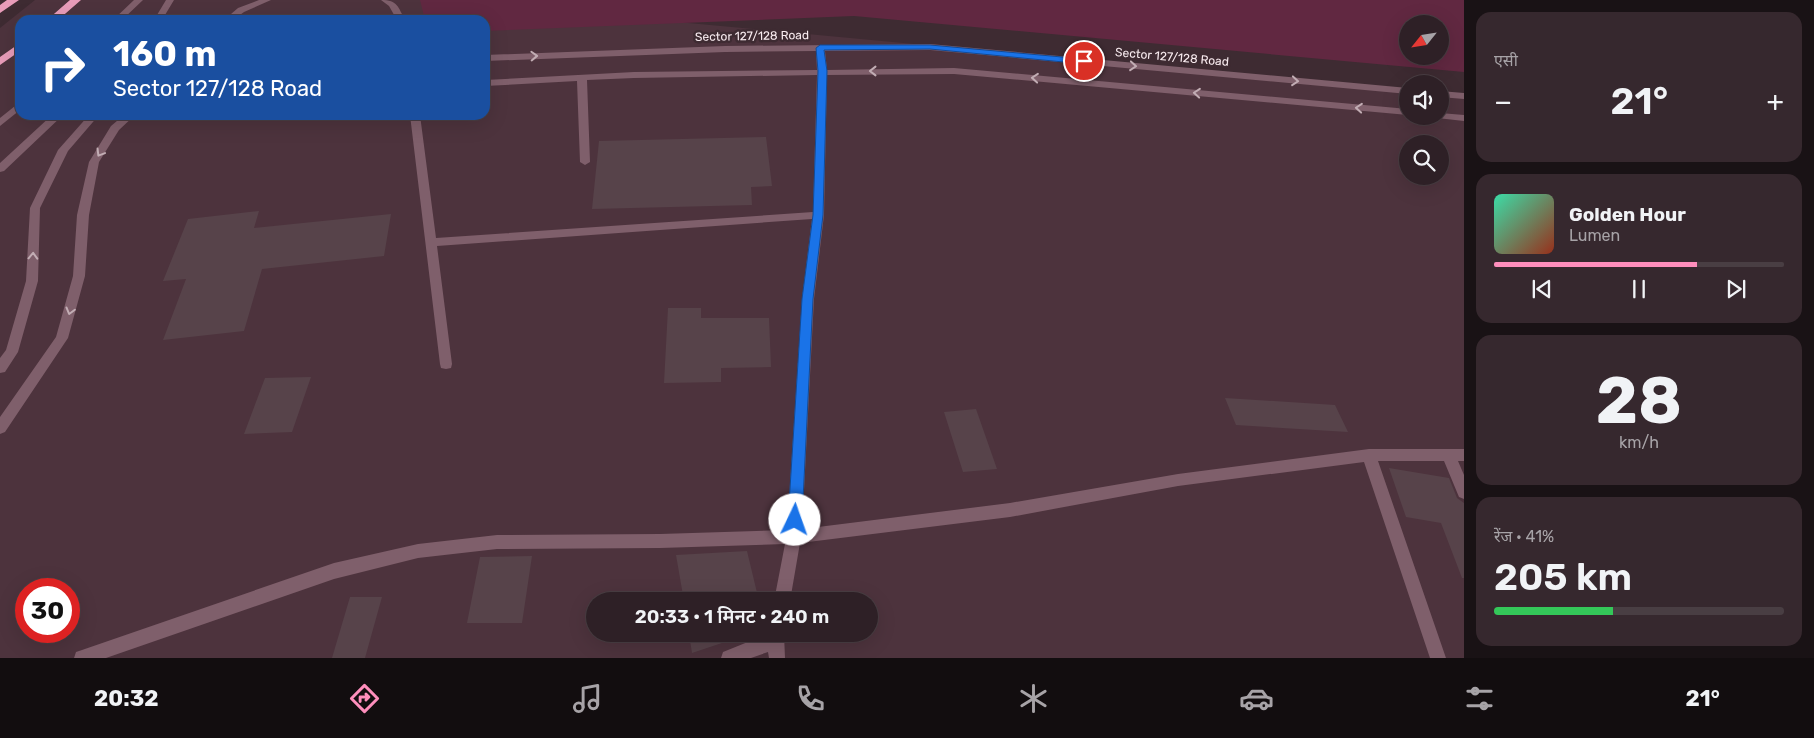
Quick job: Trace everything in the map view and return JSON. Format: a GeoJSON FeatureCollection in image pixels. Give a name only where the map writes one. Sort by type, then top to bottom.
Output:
{"type":"FeatureCollection","features":[{"type":"Feature","properties":{"kind":"highway"},"geometry":{"type":"LineString","coordinates":[[0,10],[14,0]]}},
{"type":"Feature","properties":{"kind":"highway"},"geometry":{"type":"LineString","coordinates":[[58,15],[76,0]]}},
{"type":"Feature","properties":{"kind":"highway"},"geometry":{"type":"LineString","coordinates":[[0,62],[15,50]]}},
{"type":"Feature","properties":{"kind":"street"},"geometry":{"type":"LineString","coordinates":[[122,15],[139,0]]}},
{"type":"Feature","properties":{"kind":"street"},"geometry":{"type":"LineString","coordinates":[[161,15],[170,0]]}},
{"type":"Feature","properties":{"kind":"street"},"geometry":{"type":"LineString","coordinates":[[234,15],[241,10],[267,0]]}},
{"type":"Feature","properties":{"kind":"street"},"geometry":{"type":"LineString","coordinates":[[384,0],[392,4],[398,15]]}},
{"type":"Feature","properties":{"kind":"street","name":"Sector 127/128 Road"},"geometry":{"type":"LineString","coordinates":[[490,58],[724,48],[930,47],[1399,90]]}},
{"type":"Feature","properties":{"kind":"street"},"geometry":{"type":"LineString","coordinates":[[784,592],[794,537],[808,299],[818,215],[822,71],[820,48]]}},
{"type":"Feature","properties":{"kind":"street"},"geometry":{"type":"LineString","coordinates":[[490,83],[822,71],[954,70],[1399,111]]}},
{"type":"Feature","properties":{"kind":"street"},"geometry":{"type":"LineString","coordinates":[[582,78],[585,162]]}},
{"type":"Feature","properties":{"kind":"street"},"geometry":{"type":"LineString","coordinates":[[1449,95],[1464,96]]}},
{"type":"Feature","properties":{"kind":"street"},"geometry":{"type":"LineString","coordinates":[[0,123],[15,110]]}},
{"type":"Feature","properties":{"kind":"street"},"geometry":{"type":"LineString","coordinates":[[1449,117],[1464,118]]}},
{"type":"Feature","properties":{"kind":"street"},"geometry":{"type":"LineString","coordinates":[[0,169],[53,120]]}},
{"type":"Feature","properties":{"kind":"street"},"geometry":{"type":"LineString","coordinates":[[0,368],[12,352],[32,281],[35,208],[62,150],[89,120]]}},
{"type":"Feature","properties":{"kind":"street"},"geometry":{"type":"LineString","coordinates":[[0,428],[62,338],[79,276],[82,215],[94,162],[115,128],[124,120]]}},
{"type":"Feature","properties":{"kind":"street"},"geometry":{"type":"LineString","coordinates":[[416,120],[446,364]]}},
{"type":"Feature","properties":{"kind":"street"},"geometry":{"type":"LineString","coordinates":[[432,242],[818,215]]}},
{"type":"Feature","properties":{"kind":"street"},"geometry":{"type":"LineString","coordinates":[[1369,455],[1438,658]]}},
{"type":"Feature","properties":{"kind":"street"},"geometry":{"type":"LineString","coordinates":[[82,658],[334,571],[418,551],[498,542],[660,542],[794,537],[1010,510],[1178,480],[1369,455],[1464,455]]}},
{"type":"Feature","properties":{"kind":"street"},"geometry":{"type":"LineString","coordinates":[[1448,455],[1464,492]]}},
{"type":"Feature","properties":{"kind":"street"},"geometry":{"type":"LineString","coordinates":[[729,658],[765,642]]}},
{"type":"Feature","properties":{"kind":"street"},"geometry":{"type":"LineString","coordinates":[[776,642],[777,658]]}},
{"type":"Feature","properties":{"kind":"shaded area"},"geometry":{"type":"Polygon","coordinates":[[[35,0],[442,0],[1399,89],[1399,125],[1449,125],[1449,94],[1464,95],[1464,658],[0,658],[0,28],[15,16],[15,120],[490,120],[490,15],[16,15],[35,0]]]}},
{"type":"Feature","properties":{"kind":"shaded area"},"geometry":{"type":"Polygon","coordinates":[[[420,0],[1464,0],[1464,72],[854,16],[490,31],[490,15],[424,15],[420,0]]]}},
{"type":"Feature","properties":{"kind":"building"},"geometry":{"type":"Polygon","coordinates":[[[766,137],[772,186],[751,187],[752,205],[592,209],[599,141],[766,137]]]}},
{"type":"Feature","properties":{"kind":"building"},"geometry":{"type":"Polygon","coordinates":[[[259,211],[254,228],[391,214],[384,256],[262,269],[244,331],[163,340],[186,279],[163,281],[188,219],[259,211]]]}},
{"type":"Feature","properties":{"kind":"building"},"geometry":{"type":"Polygon","coordinates":[[[668,308],[701,308],[701,318],[769,318],[771,367],[721,368],[721,382],[664,383],[668,308]]]}},
{"type":"Feature","properties":{"kind":"building"},"geometry":{"type":"Polygon","coordinates":[[[311,377],[292,432],[244,434],[265,378],[311,377]]]}},
{"type":"Feature","properties":{"kind":"building"},"geometry":{"type":"Polygon","coordinates":[[[1225,398],[1335,405],[1348,432],[1236,425],[1225,398]]]}},
{"type":"Feature","properties":{"kind":"building"},"geometry":{"type":"Polygon","coordinates":[[[976,409],[997,469],[963,472],[944,412],[976,409]]]}},
{"type":"Feature","properties":{"kind":"building"},"geometry":{"type":"Polygon","coordinates":[[[1389,468],[1449,478],[1457,498],[1464,503],[1464,578],[1462,578],[1441,523],[1406,517],[1389,468]]]}},
{"type":"Feature","properties":{"kind":"building"},"geometry":{"type":"Polygon","coordinates":[[[747,551],[757,592],[682,592],[676,555],[747,551]]]}},
{"type":"Feature","properties":{"kind":"building"},"geometry":{"type":"Polygon","coordinates":[[[532,556],[522,623],[467,623],[480,557],[532,556]]]}},
{"type":"Feature","properties":{"kind":"building"},"geometry":{"type":"Polygon","coordinates":[[[350,597],[382,597],[365,658],[332,658],[350,597]]]}},
{"type":"Feature","properties":{"kind":"building"},"geometry":{"type":"Polygon","coordinates":[[[690,642],[725,642],[692,653],[690,642]]]}},
{"type":"Feature","properties":{"kind":"route"},"geometry":{"type":"LineString","coordinates":[[795,520],[808,299],[818,215],[822,71],[820,48],[930,47],[1084,61]]}}]}
